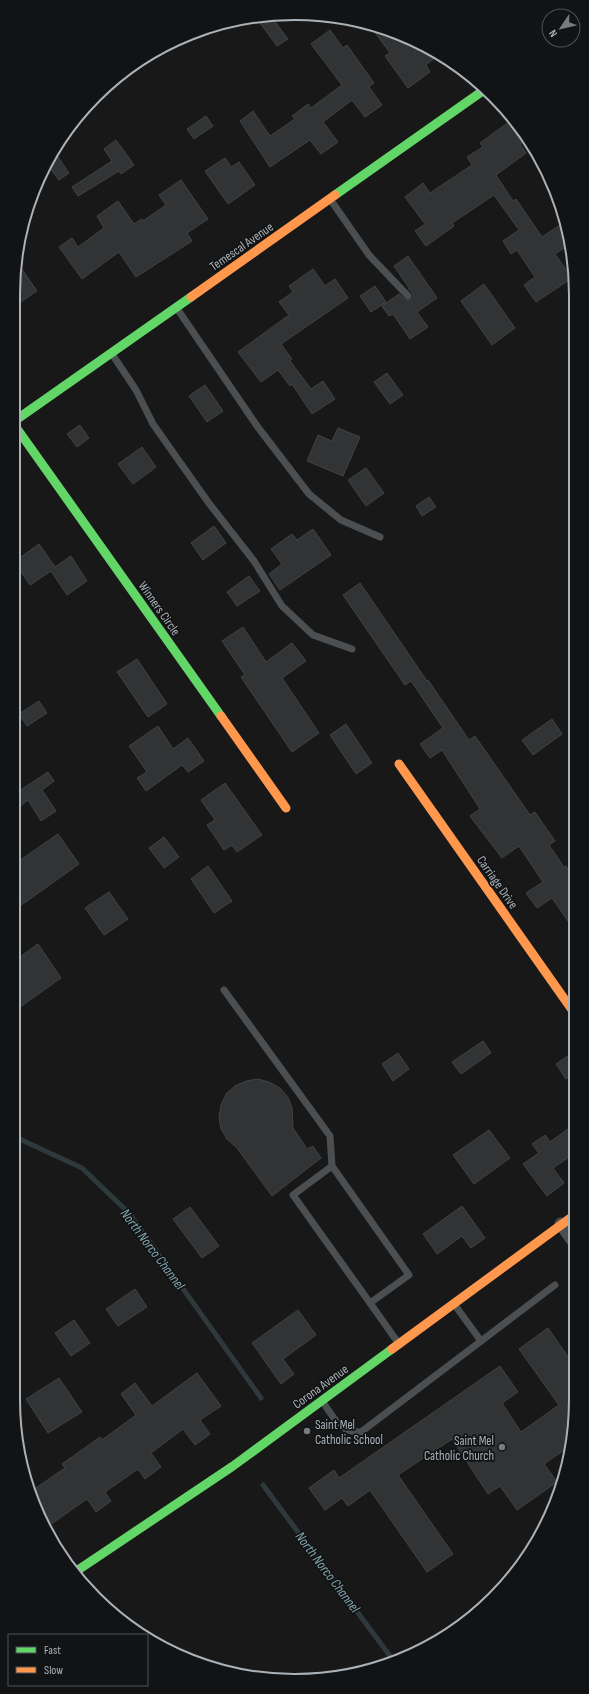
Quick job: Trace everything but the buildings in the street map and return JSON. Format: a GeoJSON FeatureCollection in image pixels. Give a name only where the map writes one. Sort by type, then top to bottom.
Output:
{"type":"FeatureCollection","features":[{"type":"Feature","properties":{"kind":"street","name":"Temescal Avenue"},"geometry":{"type":"LineString","coordinates":[[20,417],[480,93]]}},
{"type":"Feature","properties":{"kind":"street","name":"Winners Circle"},"geometry":{"type":"LineString","coordinates":[[20,432],[286,808]]}},
{"type":"Feature","properties":{"kind":"street","name":"Carriage Drive"},"geometry":{"type":"LineString","coordinates":[[399,764],[569,1005]]}},
{"type":"Feature","properties":{"kind":"street","name":"Corona Avenue"},"geometry":{"type":"LineString","coordinates":[[79,1569],[153,1518],[233,1466],[569,1219]]}},
{"type":"Feature","properties":{"kind":"street"},"geometry":{"type":"LineString","coordinates":[[561,1224],[569,1235]]}},
{"type":"Feature","properties":{"kind":"lane"},"geometry":{"type":"LineString","coordinates":[[330,199],[370,255],[408,296]]}},
{"type":"Feature","properties":{"kind":"lane"},"geometry":{"type":"LineString","coordinates":[[176,307],[257,426],[309,494],[341,520],[380,537]]}},
{"type":"Feature","properties":{"kind":"lane"},"geometry":{"type":"LineString","coordinates":[[111,352],[136,390],[153,424],[208,502],[254,561],[282,606],[313,635],[352,650]]}},
{"type":"Feature","properties":{"kind":"lane"},"geometry":{"type":"LineString","coordinates":[[224,990],[330,1136],[332,1166],[409,1275],[370,1303]]}},
{"type":"Feature","properties":{"kind":"lane"},"geometry":{"type":"LineString","coordinates":[[332,1166],[293,1195],[399,1344]]}},
{"type":"Feature","properties":{"kind":"lane"},"geometry":{"type":"LineString","coordinates":[[322,1401],[342,1429],[352,1432],[362,1432],[555,1285]]}},
{"type":"Feature","properties":{"kind":"lane"},"geometry":{"type":"LineString","coordinates":[[454,1303],[481,1341]]}},
{"type":"Feature","properties":{"kind":"waterway","name":"North Norco Channel"},"geometry":{"type":"LineString","coordinates":[[20,1139],[82,1168],[129,1213],[261,1398]]}},
{"type":"Feature","properties":{"kind":"waterway","name":"North Norco Channel"},"geometry":{"type":"LineString","coordinates":[[263,1485],[390,1656]]}},
{"type":"Feature","properties":{"kind":"traffic: fast"},"geometry":{"type":"LineString","coordinates":[[335,195],[480,93]]}},
{"type":"Feature","properties":{"kind":"traffic: fast"},"geometry":{"type":"LineString","coordinates":[[20,417],[191,297]]}},
{"type":"Feature","properties":{"kind":"traffic: fast"},"geometry":{"type":"LineString","coordinates":[[20,433],[221,716]]}},
{"type":"Feature","properties":{"kind":"traffic: fast"},"geometry":{"type":"LineString","coordinates":[[79,1569],[233,1466],[392,1349]]}},
{"type":"Feature","properties":{"kind":"traffic: slow"},"geometry":{"type":"LineString","coordinates":[[191,297],[335,195]]}},
{"type":"Feature","properties":{"kind":"traffic: slow"},"geometry":{"type":"LineString","coordinates":[[221,716],[286,808]]}},
{"type":"Feature","properties":{"kind":"traffic: slow"},"geometry":{"type":"LineString","coordinates":[[399,764],[569,1005]]}},
{"type":"Feature","properties":{"kind":"traffic: slow"},"geometry":{"type":"LineString","coordinates":[[392,1349],[569,1219]]}},
{"type":"Feature","properties":{"kind":"place","name":"Saint Mel Catholic School"},"geometry":{"type":"Point","coordinates":[307,1431]}},
{"type":"Feature","properties":{"kind":"place","name":"Saint Mel Catholic Church"},"geometry":{"type":"Point","coordinates":[502,1447]}}]}
